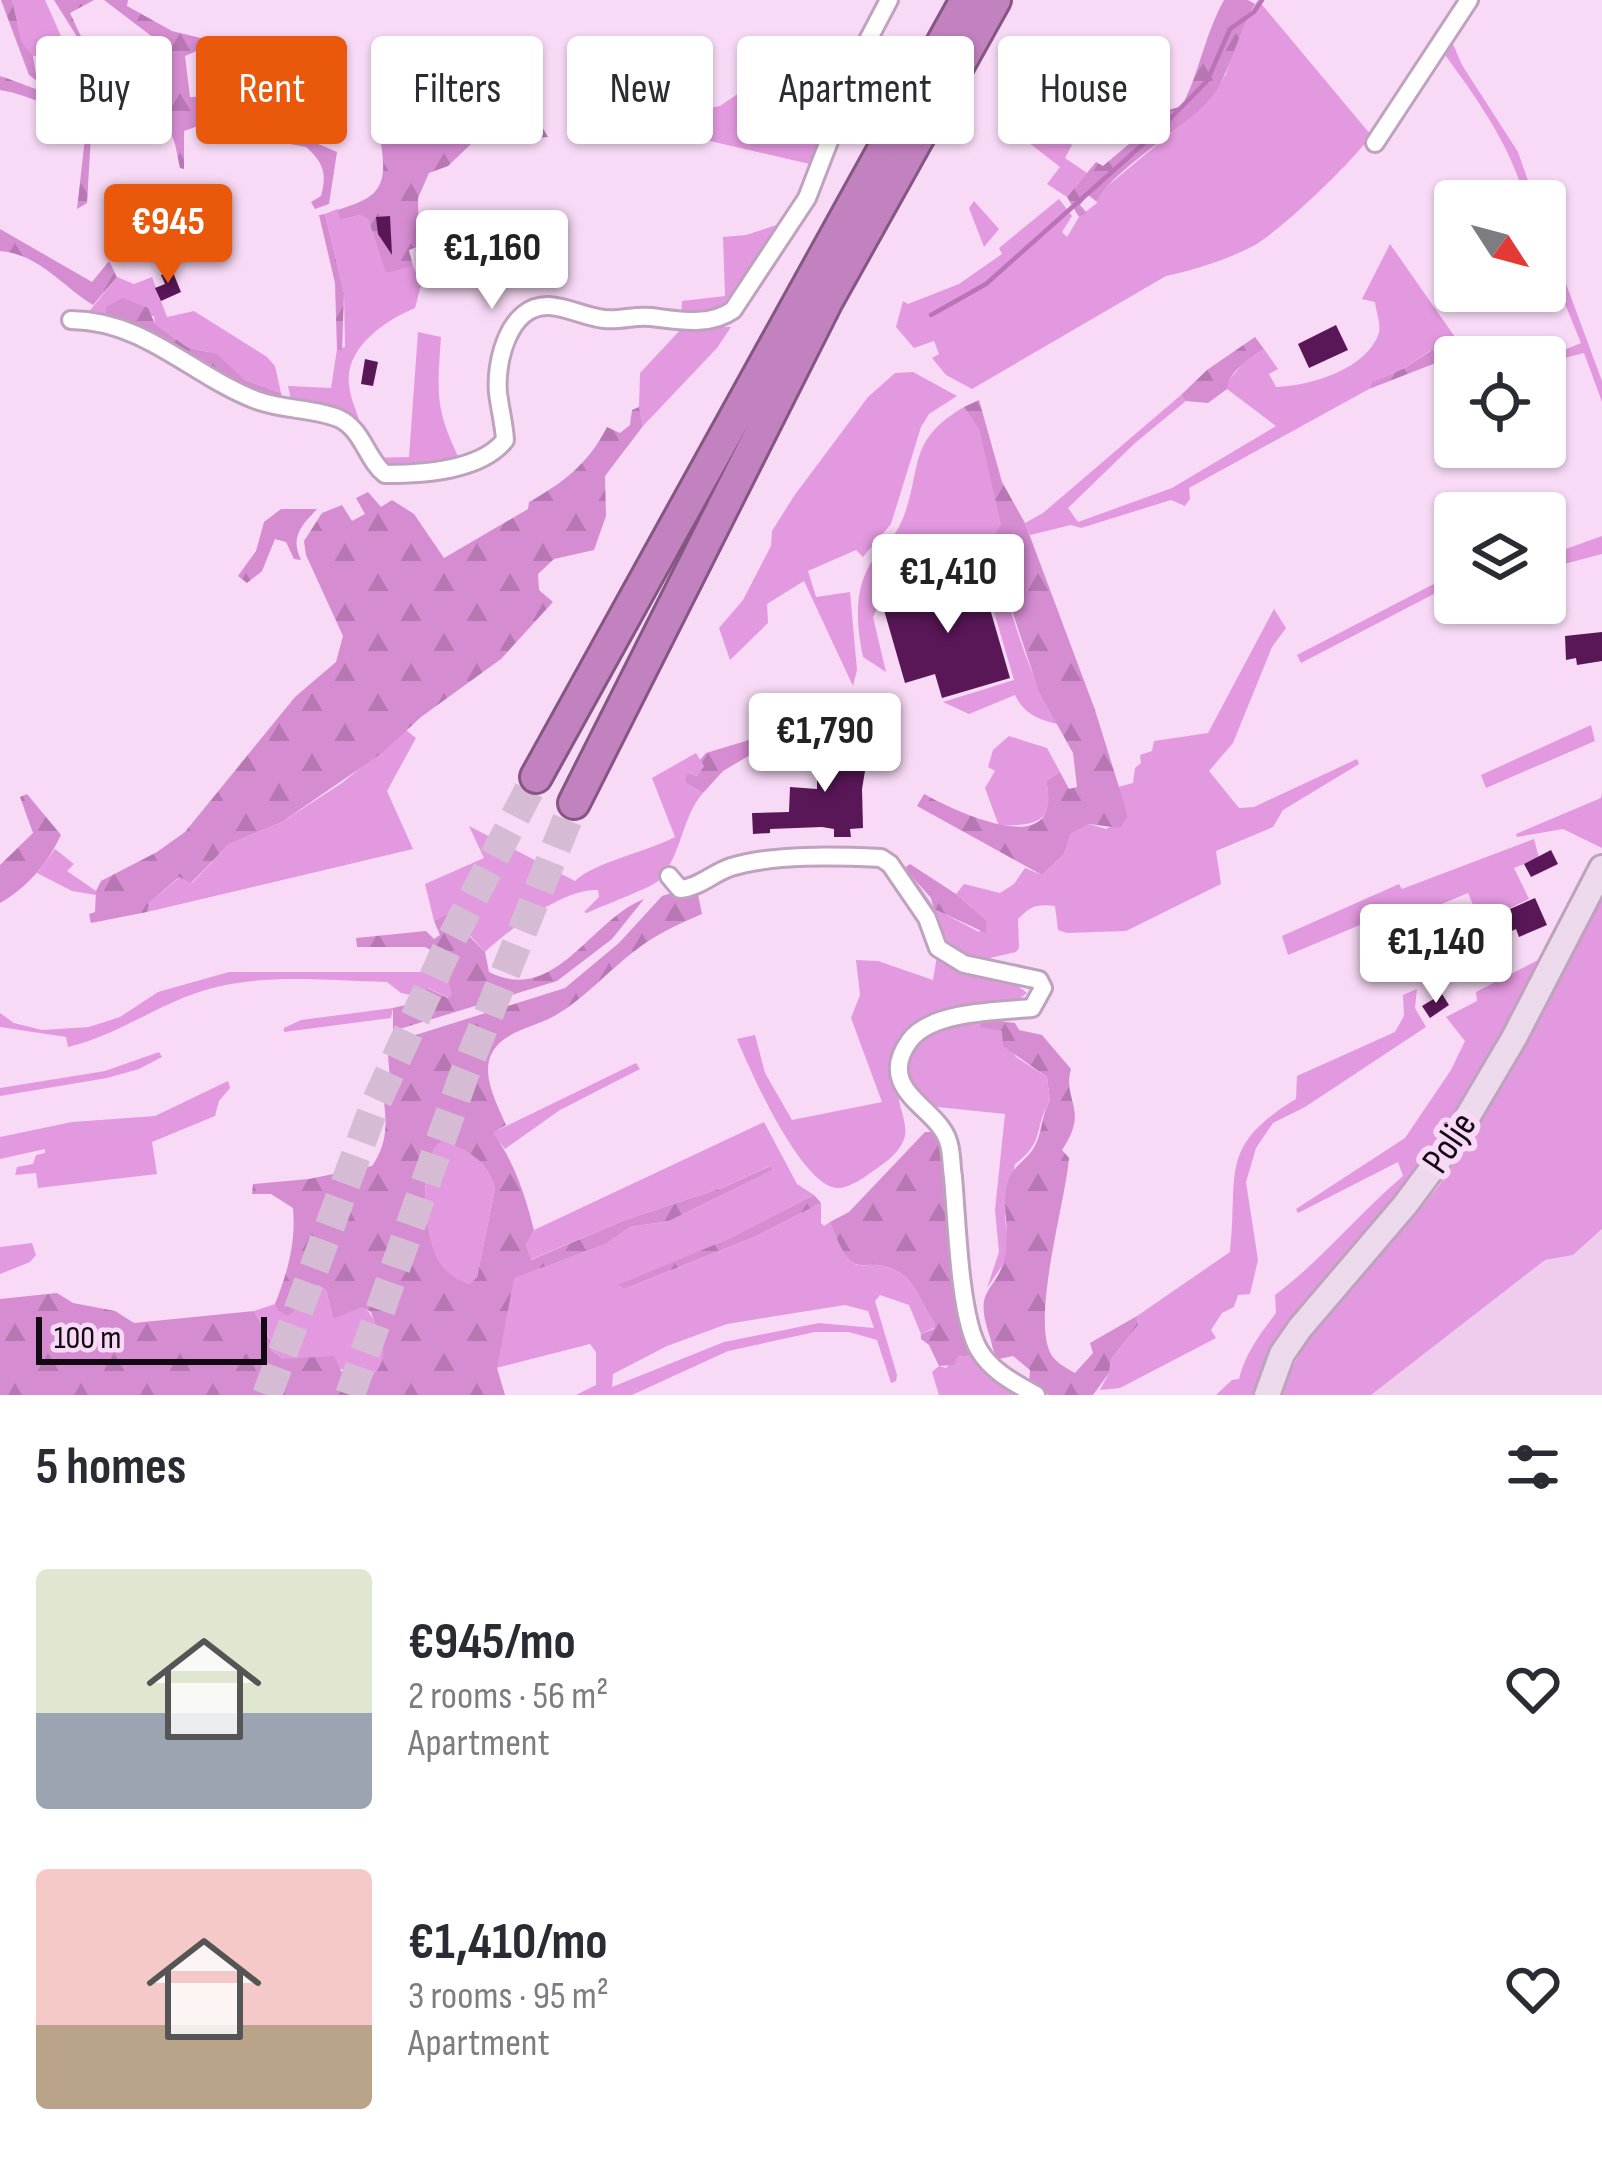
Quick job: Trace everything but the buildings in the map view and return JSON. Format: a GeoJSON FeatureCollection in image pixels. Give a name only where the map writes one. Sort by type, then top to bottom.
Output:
{"type":"FeatureCollection","features":[{"type":"Feature","properties":{"kind":"highway"},"geometry":{"type":"LineString","coordinates":[[536,777],[966,0]]}},
{"type":"Feature","properties":{"kind":"highway"},"geometry":{"type":"LineString","coordinates":[[574,803],[826,301],[995,0]]}},
{"type":"Feature","properties":{"kind":"street"},"geometry":{"type":"LineString","coordinates":[[70,320],[92,320],[136,334],[255,400],[338,418],[357,433],[385,474],[447,468],[494,454],[505,440],[498,394],[500,355],[521,317],[536,307],[613,320],[646,316],[703,320],[722,318],[733,310],[807,198],[874,26],[889,0]]}},
{"type":"Feature","properties":{"kind":"street"},"geometry":{"type":"LineString","coordinates":[[1375,143],[1468,0]]}},
{"type":"Feature","properties":{"kind":"street"},"geometry":{"type":"LineString","coordinates":[[669,876],[680,889],[690,889],[715,874],[753,862],[881,858],[927,918],[938,948],[964,964],[1039,980],[1043,988],[1033,1007],[964,1014],[923,1029],[909,1042],[901,1065],[904,1090],[948,1139],[968,1312],[978,1349],[999,1374],[1036,1395]]}},
{"type":"Feature","properties":{"kind":"street","name":"Polje"},"geometry":{"type":"LineString","coordinates":[[1267,1395],[1282,1354],[1300,1328],[1405,1205],[1455,1138],[1602,868]]}},
{"type":"Feature","properties":{"kind":"shaded area"},"geometry":{"type":"Polygon","coordinates":[[[12,0],[45,0],[61,36],[36,36],[36,56],[22,42],[12,0]]]}},
{"type":"Feature","properties":{"kind":"shaded area"},"geometry":{"type":"Polygon","coordinates":[[[1258,0],[1371,135],[1334,177],[1255,245],[1212,264],[1166,276],[972,389],[946,375],[932,358],[939,354],[934,341],[914,348],[896,327],[903,301],[908,304],[959,284],[1002,254],[999,248],[1059,199],[1072,216],[1062,232],[1067,237],[1079,217],[1097,203],[1098,194],[1158,144],[1170,144],[1170,134],[1209,101],[1226,74],[1240,29],[1258,0]]]}},
{"type":"Feature","properties":{"kind":"shaded area"},"geometry":{"type":"Polygon","coordinates":[[[1449,35],[1462,65],[1518,152],[1528,180],[1519,180],[1502,142],[1443,48],[1449,35]]]}},
{"type":"Feature","properties":{"kind":"shaded area"},"geometry":{"type":"Polygon","coordinates":[[[737,94],[737,144],[822,144],[814,165],[713,142],[713,107],[737,94]]]}},
{"type":"Feature","properties":{"kind":"shaded area"},"geometry":{"type":"Polygon","coordinates":[[[1030,144],[1072,145],[1065,158],[1087,173],[1067,197],[1047,184],[1060,167],[1030,144]]]}},
{"type":"Feature","properties":{"kind":"shaded area"},"geometry":{"type":"Polygon","coordinates":[[[974,201],[999,229],[984,247],[969,208],[974,201]]]}},
{"type":"Feature","properties":{"kind":"shaded area"},"geometry":{"type":"Polygon","coordinates":[[[337,209],[340,220],[360,215],[368,219],[386,272],[413,266],[421,285],[415,308],[380,328],[354,358],[349,384],[362,431],[292,404],[288,386],[331,388],[337,349],[345,347],[344,293],[325,214],[337,209]]]}},
{"type":"Feature","properties":{"kind":"shaded area"},"geometry":{"type":"Polygon","coordinates":[[[783,223],[727,310],[681,317],[682,301],[725,296],[723,237],[783,223]]]}},
{"type":"Feature","properties":{"kind":"shaded area"},"geometry":{"type":"Polygon","coordinates":[[[1390,244],[1454,336],[1434,336],[1434,351],[1189,488],[1185,506],[1171,500],[1081,528],[1071,525],[1030,535],[1025,523],[1043,513],[1181,395],[1186,401],[1068,508],[1078,522],[1172,488],[1276,426],[1227,389],[1227,383],[1243,363],[1264,349],[1278,369],[1269,374],[1276,387],[1320,379],[1350,366],[1373,346],[1379,333],[1375,302],[1362,299],[1390,244]]]}},
{"type":"Feature","properties":{"kind":"shaded area"},"geometry":{"type":"Polygon","coordinates":[[[117,277],[134,284],[152,277],[167,317],[194,311],[267,357],[275,366],[281,393],[245,380],[209,352],[187,347],[155,324],[154,316],[87,314],[117,277]]]}},
{"type":"Feature","properties":{"kind":"shaded area"},"geometry":{"type":"Polygon","coordinates":[[[1566,284],[1602,381],[1602,402],[1584,353],[1566,358],[1566,349],[1581,343],[1566,306],[1566,284]]]}},
{"type":"Feature","properties":{"kind":"shaded area"},"geometry":{"type":"Polygon","coordinates":[[[683,327],[731,327],[643,426],[640,373],[683,327]]]}},
{"type":"Feature","properties":{"kind":"shaded area"},"geometry":{"type":"Polygon","coordinates":[[[418,332],[441,337],[440,401],[461,462],[389,472],[372,458],[409,457],[418,332]]]}},
{"type":"Feature","properties":{"kind":"shaded area"},"geometry":{"type":"Polygon","coordinates":[[[913,372],[957,396],[929,414],[921,427],[891,524],[863,557],[856,550],[808,571],[816,597],[850,592],[857,670],[853,686],[804,581],[767,604],[768,623],[730,660],[719,628],[743,600],[771,546],[772,531],[794,496],[868,397],[895,373],[913,372]]]}},
{"type":"Feature","properties":{"kind":"shaded area"},"geometry":{"type":"Polygon","coordinates":[[[964,407],[979,430],[1002,523],[995,533],[930,555],[908,556],[883,572],[879,578],[885,593],[873,617],[886,672],[863,657],[858,618],[863,580],[899,527],[931,433],[964,407]]]}},
{"type":"Feature","properties":{"kind":"shaded area"},"geometry":{"type":"Polygon","coordinates":[[[1602,536],[1602,554],[1566,563],[1566,549],[1602,536]]]}},
{"type":"Feature","properties":{"kind":"shaded area"},"geometry":{"type":"Polygon","coordinates":[[[987,563],[999,571],[1031,669],[1058,724],[1033,715],[1015,695],[969,714],[943,702],[1014,680],[982,571],[987,563]]]}},
{"type":"Feature","properties":{"kind":"shaded area"},"geometry":{"type":"Polygon","coordinates":[[[1434,584],[1434,594],[1301,663],[1297,655],[1434,584]]]}},
{"type":"Feature","properties":{"kind":"shaded area"},"geometry":{"type":"Polygon","coordinates":[[[1274,609],[1286,628],[1272,647],[1233,743],[1209,771],[1239,808],[1254,807],[1357,759],[1359,764],[1283,810],[1273,827],[1216,851],[1221,884],[1126,931],[1067,933],[1058,930],[1055,906],[1027,911],[1018,919],[1019,948],[990,958],[990,964],[1027,993],[990,1011],[918,1027],[900,1082],[905,1132],[899,1149],[850,1185],[836,1188],[818,1179],[790,1144],[737,1039],[755,1035],[765,1073],[792,1120],[882,1102],[851,1018],[860,995],[856,960],[878,961],[933,980],[937,956],[899,866],[906,867],[935,909],[979,932],[986,920],[956,894],[964,884],[1000,893],[1025,868],[1042,875],[1064,854],[1069,834],[1089,824],[1106,829],[1128,816],[1118,787],[1133,783],[1140,755],[1152,751],[1154,741],[1208,733],[1274,609]]]}},
{"type":"Feature","properties":{"kind":"shaded area"},"geometry":{"type":"Polygon","coordinates":[[[1591,725],[1595,741],[1486,788],[1481,775],[1591,725]]]}},
{"type":"Feature","properties":{"kind":"shaded area"},"geometry":{"type":"Polygon","coordinates":[[[406,730],[416,738],[387,791],[413,849],[147,912],[150,902],[180,877],[192,883],[229,844],[282,822],[342,783],[406,730]]]}},
{"type":"Feature","properties":{"kind":"shaded area"},"geometry":{"type":"Polygon","coordinates":[[[1009,736],[1047,748],[1060,772],[1046,781],[1048,806],[1040,819],[999,826],[985,788],[995,771],[988,767],[993,750],[1009,736]]]}},
{"type":"Feature","properties":{"kind":"shaded area"},"geometry":{"type":"Polygon","coordinates":[[[696,753],[704,766],[697,776],[687,773],[684,782],[703,793],[672,860],[654,884],[587,913],[599,897],[598,890],[570,896],[523,922],[485,952],[453,917],[447,914],[434,921],[425,884],[484,858],[469,826],[575,881],[675,837],[652,778],[696,753]]]}},
{"type":"Feature","properties":{"kind":"shaded area"},"geometry":{"type":"Polygon","coordinates":[[[1602,793],[1602,848],[1563,829],[1517,837],[1601,798],[1602,793]]]}},
{"type":"Feature","properties":{"kind":"shaded area"},"geometry":{"type":"Polygon","coordinates":[[[1534,839],[1539,858],[1514,868],[1529,899],[1480,922],[1468,893],[1427,910],[1429,918],[1400,931],[1396,910],[1288,955],[1282,936],[1399,884],[1402,889],[1534,839]]]}},
{"type":"Feature","properties":{"kind":"shaded area"},"geometry":{"type":"Polygon","coordinates":[[[55,849],[74,864],[67,871],[96,895],[72,891],[37,873],[55,849]]]}},
{"type":"Feature","properties":{"kind":"shaded area"},"geometry":{"type":"Polygon","coordinates":[[[1602,895],[1602,1229],[1573,1255],[1545,1260],[1371,1395],[1280,1395],[1312,1334],[1425,1203],[1468,1143],[1602,895]]]}},
{"type":"Feature","properties":{"kind":"shaded area"},"geometry":{"type":"Polygon","coordinates":[[[1548,955],[1444,1140],[1257,1395],[1216,1395],[1239,1379],[1249,1353],[1276,1313],[1275,1295],[1403,1176],[1398,1162],[1298,1213],[1296,1209],[1405,1138],[1465,1041],[1446,1017],[1477,1001],[1476,992],[1548,955]]]}},
{"type":"Feature","properties":{"kind":"shaded area"},"geometry":{"type":"Polygon","coordinates":[[[229,972],[448,972],[453,995],[449,998],[428,988],[421,997],[401,993],[387,982],[268,980],[199,992],[68,1047],[66,1037],[0,1027],[0,1013],[14,1023],[42,1030],[89,1027],[120,1017],[158,992],[229,972]]]}},
{"type":"Feature","properties":{"kind":"shaded area"},"geometry":{"type":"Polygon","coordinates":[[[1417,989],[1415,1008],[1426,1027],[1273,1123],[1256,1148],[1246,1182],[1258,1260],[1250,1294],[1238,1295],[1234,1307],[1222,1313],[1211,1330],[1216,1338],[1120,1388],[1100,1390],[1111,1359],[1138,1325],[1137,1316],[1230,1252],[1234,1182],[1243,1148],[1271,1116],[1296,1099],[1297,1076],[1395,1032],[1404,1016],[1403,995],[1417,989]]]}},
{"type":"Feature","properties":{"kind":"shaded area"},"geometry":{"type":"Polygon","coordinates":[[[393,1008],[391,1018],[284,1032],[301,1020],[393,1008]]]}},
{"type":"Feature","properties":{"kind":"shaded area"},"geometry":{"type":"Polygon","coordinates":[[[983,1019],[1002,1031],[1016,1057],[1047,1077],[1050,1101],[1035,1141],[1015,1164],[1005,1217],[1004,1263],[987,1288],[999,1252],[995,1210],[1005,1114],[937,1107],[904,1077],[908,1055],[929,1029],[983,1019]]]}},
{"type":"Feature","properties":{"kind":"shaded area"},"geometry":{"type":"Polygon","coordinates":[[[159,1052],[162,1057],[139,1069],[107,1078],[0,1096],[0,1088],[105,1071],[159,1052]]]}},
{"type":"Feature","properties":{"kind":"shaded area"},"geometry":{"type":"Polygon","coordinates":[[[636,1063],[640,1069],[560,1110],[505,1149],[492,1133],[636,1063]]]}},
{"type":"Feature","properties":{"kind":"shaded area"},"geometry":{"type":"Polygon","coordinates":[[[228,1081],[230,1088],[215,1116],[152,1142],[157,1174],[38,1188],[36,1173],[15,1175],[17,1167],[33,1164],[45,1149],[0,1159],[0,1137],[72,1122],[155,1116],[228,1081]]]}},
{"type":"Feature","properties":{"kind":"shaded area"},"geometry":{"type":"Polygon","coordinates":[[[764,1122],[797,1184],[814,1195],[619,1286],[624,1289],[754,1237],[821,1203],[821,1223],[830,1222],[847,1257],[860,1265],[887,1267],[907,1278],[934,1328],[921,1334],[909,1305],[880,1295],[875,1301],[897,1375],[891,1383],[877,1340],[849,1332],[815,1332],[728,1351],[632,1395],[576,1395],[596,1385],[596,1352],[590,1344],[496,1368],[513,1278],[606,1244],[630,1227],[669,1221],[773,1170],[769,1166],[530,1260],[526,1245],[534,1230],[764,1122]],[[845,1305],[727,1324],[667,1346],[613,1374],[612,1387],[724,1342],[819,1323],[874,1328],[868,1311],[845,1305]]]}},
{"type":"Feature","properties":{"kind":"shaded area"},"geometry":{"type":"Polygon","coordinates":[[[441,1142],[476,1158],[495,1189],[477,1277],[470,1285],[444,1269],[431,1243],[427,1177],[429,1162],[441,1142]]]}},
{"type":"Feature","properties":{"kind":"shaded area"},"geometry":{"type":"Polygon","coordinates":[[[1602,1230],[1602,1395],[1371,1395],[1545,1260],[1573,1255],[1602,1230]]]}},
{"type":"Feature","properties":{"kind":"shaded area"},"geometry":{"type":"Polygon","coordinates":[[[32,1243],[36,1255],[30,1262],[0,1274],[0,1247],[32,1243]]]}},
{"type":"Feature","properties":{"kind":"shaded area"},"geometry":{"type":"Polygon","coordinates":[[[312,1286],[326,1290],[333,1319],[362,1306],[378,1327],[386,1358],[368,1381],[320,1360],[283,1359],[271,1350],[254,1311],[306,1301],[312,1286]]]}},
{"type":"Feature","properties":{"kind":"shaded area"},"geometry":{"type":"Polygon","coordinates":[[[973,1355],[1021,1395],[939,1395],[932,1372],[939,1366],[946,1368],[957,1357],[973,1355]]]}},
{"type":"Feature","properties":{"kind":"green space"},"geometry":{"type":"Polygon","coordinates":[[[1,0],[12,0],[22,42],[33,56],[36,80],[29,75],[1,0]]]}},
{"type":"Feature","properties":{"kind":"green space"},"geometry":{"type":"Polygon","coordinates":[[[54,0],[94,0],[70,13],[81,36],[76,36],[54,0]]]}},
{"type":"Feature","properties":{"kind":"green space"},"geometry":{"type":"Polygon","coordinates":[[[104,0],[128,0],[127,6],[172,31],[196,37],[196,51],[185,56],[190,97],[196,97],[196,127],[184,131],[184,169],[175,143],[172,36],[151,36],[104,0]]]}},
{"type":"Feature","properties":{"kind":"green space"},"geometry":{"type":"Polygon","coordinates":[[[1224,0],[1255,4],[1214,94],[1170,133],[1170,110],[1182,106],[1224,0]]]}},
{"type":"Feature","properties":{"kind":"green space"},"geometry":{"type":"Polygon","coordinates":[[[0,76],[36,90],[36,101],[0,90],[0,76]]]}},
{"type":"Feature","properties":{"kind":"green space"},"geometry":{"type":"Polygon","coordinates":[[[84,144],[91,144],[87,203],[77,209],[84,144]]]}},
{"type":"Feature","properties":{"kind":"green space"},"geometry":{"type":"Polygon","coordinates":[[[291,144],[318,144],[337,152],[329,204],[315,209],[311,202],[321,196],[324,175],[306,147],[291,144]]]}},
{"type":"Feature","properties":{"kind":"green space"},"geometry":{"type":"Polygon","coordinates":[[[381,144],[471,144],[448,166],[429,173],[418,198],[419,246],[409,250],[413,266],[386,273],[368,219],[360,215],[340,220],[337,210],[371,195],[383,171],[381,144]]]}},
{"type":"Feature","properties":{"kind":"green space"},"geometry":{"type":"Polygon","coordinates":[[[1129,144],[1157,144],[1113,180],[1097,202],[1088,195],[1080,205],[1087,213],[1079,217],[1067,197],[1096,162],[1103,166],[1129,144]]]}},
{"type":"Feature","properties":{"kind":"green space"},"geometry":{"type":"Polygon","coordinates":[[[325,214],[344,293],[342,351],[337,349],[335,283],[319,215],[325,214]]]}},
{"type":"Feature","properties":{"kind":"green space"},"geometry":{"type":"Polygon","coordinates":[[[0,229],[92,282],[109,261],[117,277],[93,305],[38,264],[0,251],[0,229]]]}},
{"type":"Feature","properties":{"kind":"green space"},"geometry":{"type":"Polygon","coordinates":[[[123,298],[148,308],[155,324],[187,347],[217,354],[245,380],[281,393],[284,408],[106,317],[106,307],[123,298]]]}},
{"type":"Feature","properties":{"kind":"green space"},"geometry":{"type":"Polygon","coordinates":[[[1255,337],[1264,349],[1236,371],[1227,389],[1208,403],[1186,401],[1181,395],[1207,370],[1255,337]]]}},
{"type":"Feature","properties":{"kind":"green space"},"geometry":{"type":"Polygon","coordinates":[[[1434,351],[1434,364],[1369,389],[1372,382],[1434,351]]]}},
{"type":"Feature","properties":{"kind":"green space"},"geometry":{"type":"Polygon","coordinates":[[[979,400],[1002,482],[1025,523],[1095,710],[1128,816],[1120,828],[1089,824],[1070,834],[1064,854],[1042,875],[917,806],[924,794],[982,820],[1024,826],[1040,821],[1048,806],[1046,781],[1060,772],[1069,789],[1077,787],[1073,753],[1039,692],[999,571],[994,563],[987,563],[982,571],[885,593],[879,578],[901,559],[930,555],[995,533],[1001,524],[979,430],[964,407],[979,400]]]}},
{"type":"Feature","properties":{"kind":"green space"},"geometry":{"type":"Polygon","coordinates":[[[639,407],[643,426],[605,476],[606,516],[594,550],[554,559],[538,574],[539,590],[553,602],[501,659],[421,717],[382,753],[282,822],[229,844],[191,883],[179,877],[150,902],[147,912],[91,923],[89,914],[95,912],[101,881],[185,832],[295,697],[336,662],[343,636],[304,541],[322,513],[342,505],[352,521],[365,514],[356,498],[368,492],[381,507],[392,500],[414,514],[444,558],[528,509],[529,502],[583,462],[607,427],[620,433],[630,425],[632,410],[639,407]]]}},
{"type":"Feature","properties":{"kind":"green space"},"geometry":{"type":"Polygon","coordinates":[[[281,509],[317,509],[299,532],[301,560],[294,559],[286,542],[275,539],[262,571],[247,583],[238,576],[256,551],[264,522],[281,509]]]}},
{"type":"Feature","properties":{"kind":"green space"},"geometry":{"type":"Polygon","coordinates":[[[776,732],[782,736],[723,771],[703,793],[684,782],[687,773],[697,776],[706,753],[776,732]]]}},
{"type":"Feature","properties":{"kind":"green space"},"geometry":{"type":"Polygon","coordinates":[[[27,794],[61,835],[36,874],[0,903],[0,865],[33,833],[20,797],[27,794]]]}},
{"type":"Feature","properties":{"kind":"green space"},"geometry":{"type":"Polygon","coordinates":[[[910,864],[986,920],[986,933],[934,909],[931,898],[908,872],[910,864]]]}},
{"type":"Feature","properties":{"kind":"green space"},"geometry":{"type":"Polygon","coordinates":[[[696,885],[702,914],[644,944],[556,1015],[504,1039],[489,1061],[492,1090],[506,1125],[493,1133],[527,1204],[534,1230],[526,1245],[531,1260],[770,1166],[773,1170],[669,1221],[630,1227],[606,1244],[514,1278],[497,1368],[505,1395],[0,1395],[0,1299],[57,1293],[73,1303],[115,1311],[134,1323],[254,1311],[271,1350],[283,1359],[334,1356],[341,1371],[368,1381],[383,1356],[371,1312],[362,1307],[333,1319],[326,1290],[319,1285],[312,1286],[306,1301],[288,1316],[277,1310],[292,1245],[293,1208],[271,1194],[252,1194],[253,1184],[372,1166],[385,1136],[381,1082],[390,1079],[387,1044],[565,988],[619,943],[662,896],[696,885]],[[441,1142],[429,1162],[428,1228],[441,1264],[470,1284],[477,1277],[495,1189],[482,1164],[441,1142]]]}},
{"type":"Feature","properties":{"kind":"green space"},"geometry":{"type":"Polygon","coordinates":[[[644,899],[612,939],[557,981],[393,1031],[393,1008],[418,1002],[427,988],[448,998],[452,995],[443,957],[425,947],[357,947],[356,938],[426,931],[434,939],[440,935],[434,921],[447,914],[485,952],[489,972],[512,979],[534,978],[553,969],[625,909],[644,899]]]}},
{"type":"Feature","properties":{"kind":"green space"},"geometry":{"type":"Polygon","coordinates":[[[983,1019],[1015,1023],[1019,1030],[1042,1035],[1071,1069],[1075,1115],[1062,1150],[1069,1158],[1047,1290],[1046,1339],[1054,1359],[1075,1373],[1093,1353],[1090,1343],[1137,1316],[1138,1325],[1111,1359],[1109,1373],[1093,1395],[1049,1395],[1029,1385],[1030,1370],[1013,1356],[999,1359],[992,1347],[984,1306],[1005,1256],[1008,1182],[1035,1146],[1050,1101],[1047,1077],[1003,1046],[1002,1031],[980,1027],[983,1019]]]}},
{"type":"Feature","properties":{"kind":"green space"},"geometry":{"type":"Polygon","coordinates":[[[925,1132],[942,1132],[973,1355],[957,1357],[954,1365],[939,1366],[921,1339],[935,1323],[907,1278],[887,1267],[853,1263],[830,1222],[849,1212],[925,1132]]]}},
{"type":"Feature","properties":{"kind":"green space"},"geometry":{"type":"Polygon","coordinates":[[[814,1195],[821,1203],[754,1237],[624,1289],[618,1285],[728,1239],[814,1195]]]}},
{"type":"Feature","properties":{"kind":"waterway"},"geometry":{"type":"LineString","coordinates":[[931,315],[986,284],[1159,130],[1207,81],[1230,29],[1262,0]]}},
{"type":"Feature","properties":{"kind":"tunnel"},"geometry":{"type":"LineString","coordinates":[[267,1395],[374,1107],[451,940],[536,777]]}},
{"type":"Feature","properties":{"kind":"tunnel"},"geometry":{"type":"LineString","coordinates":[[350,1395],[464,1075],[574,803]]}}]}
